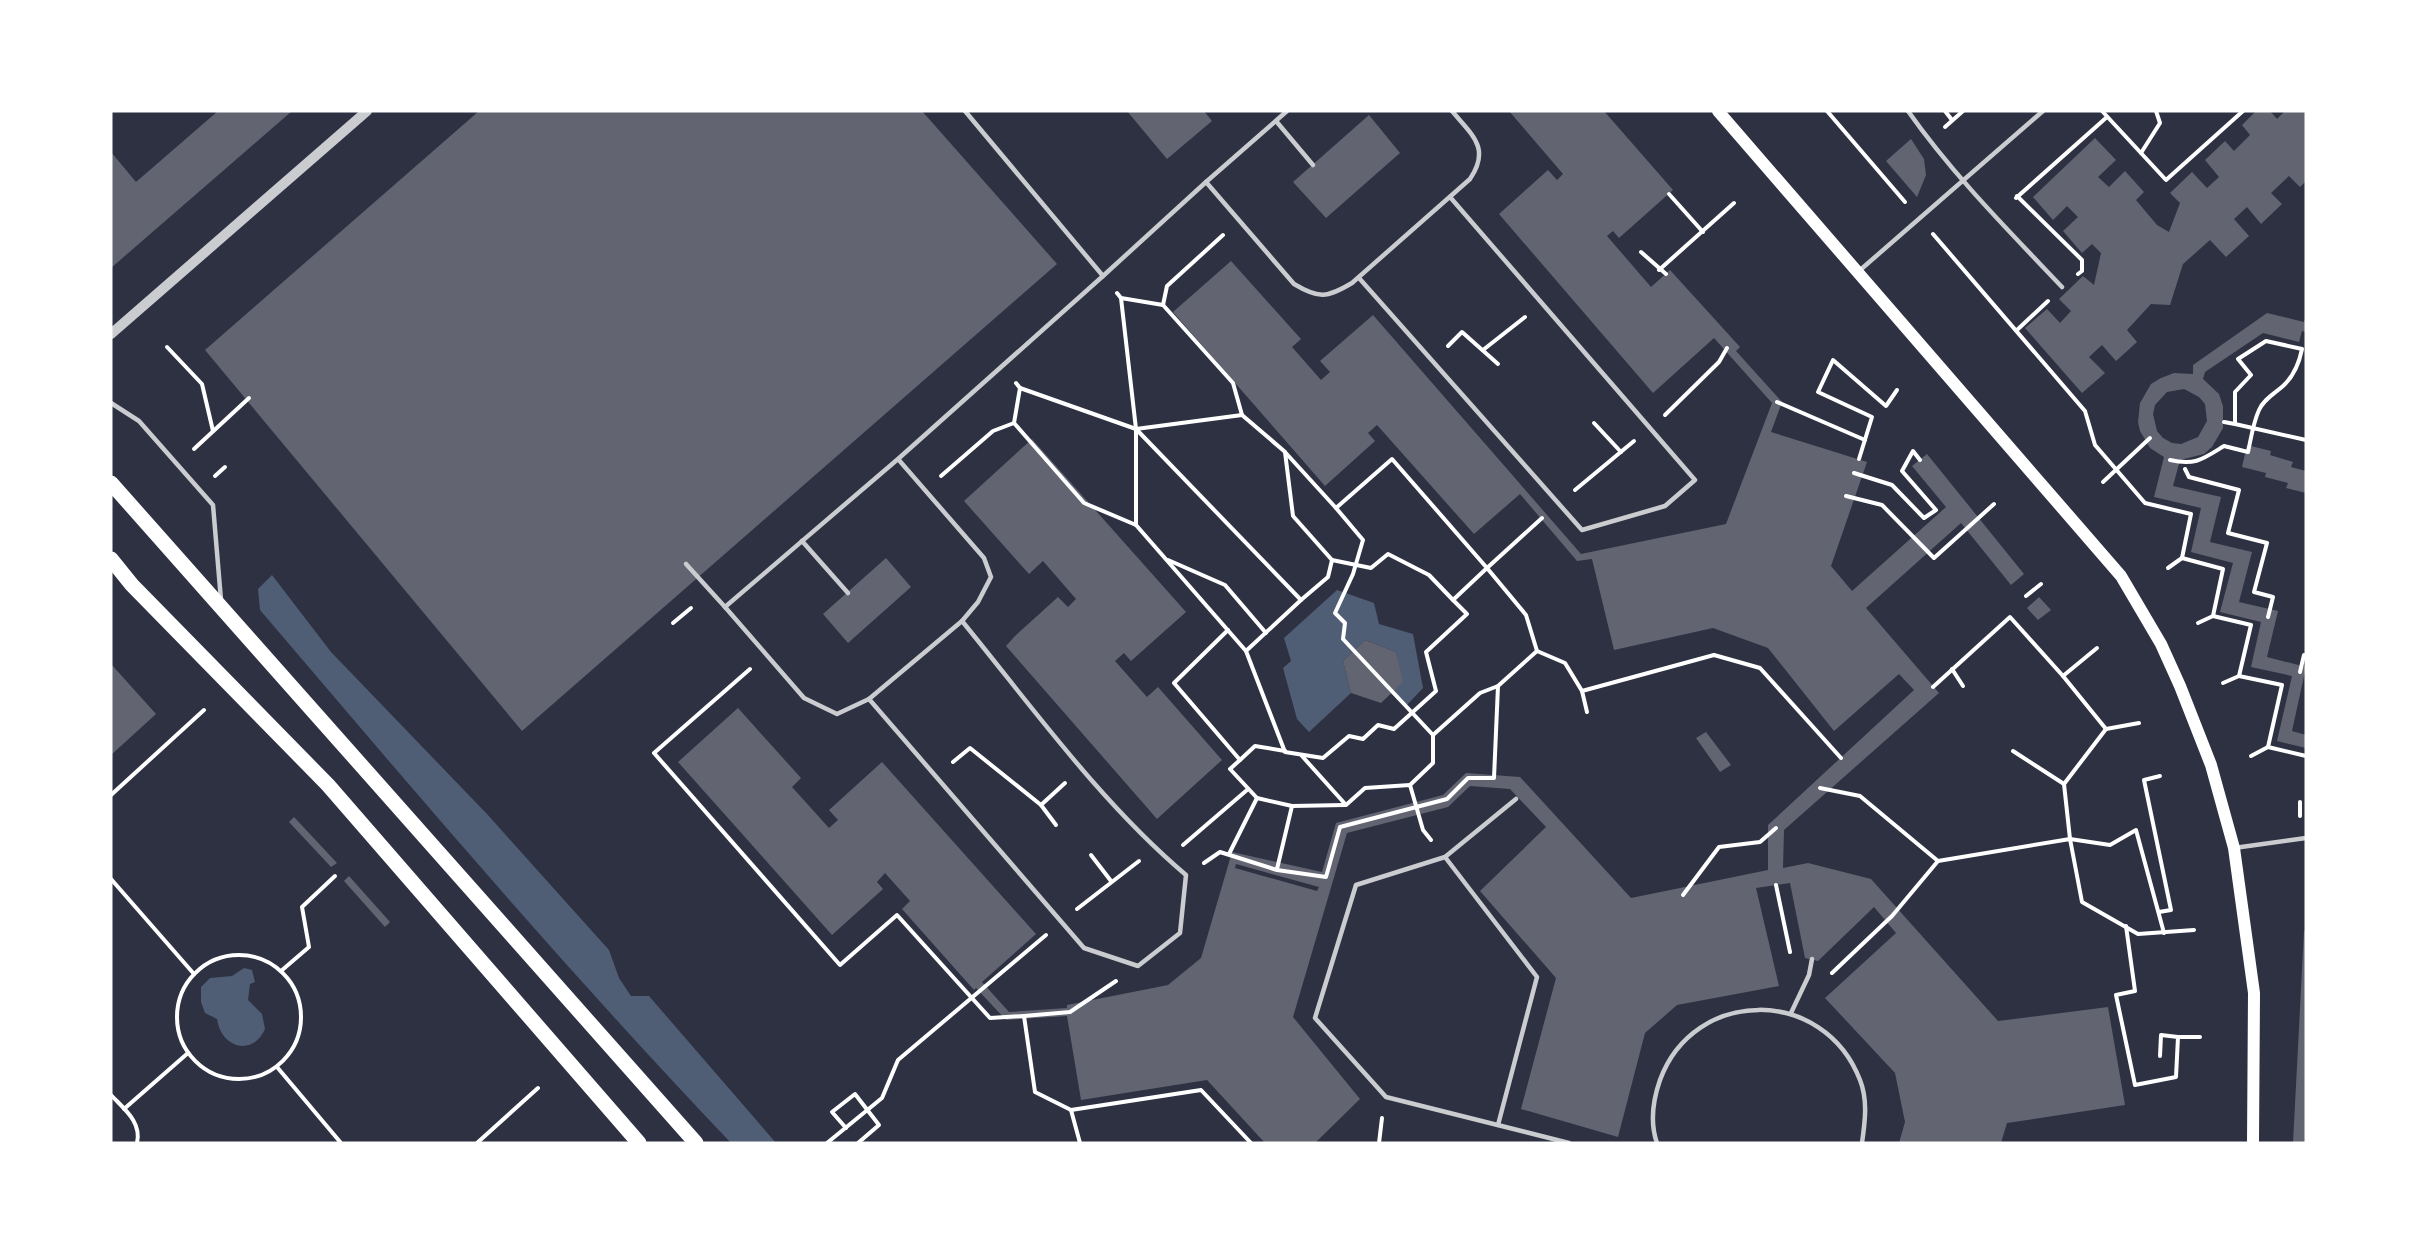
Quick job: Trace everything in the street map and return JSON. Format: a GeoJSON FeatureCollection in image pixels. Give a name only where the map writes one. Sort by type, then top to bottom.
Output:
{"type":"FeatureCollection","features":[{"type":"Feature","properties":{"kind":"main road"},"geometry":{"type":"LineString","coordinates":[[1719,111],[2121,576],[2161,644],[2211,765],[2234,848],[2254,993],[2253,1143]]}},
{"type":"Feature","properties":{"kind":"main road"},"geometry":{"type":"LineString","coordinates":[[111,483],[696,1143]]}},
{"type":"Feature","properties":{"kind":"main road"},"geometry":{"type":"LineString","coordinates":[[111,560],[132,585],[328,785],[639,1143]]}},
{"type":"Feature","properties":{"kind":"street"},"geometry":{"type":"LineString","coordinates":[[111,334],[367,111]]}},
{"type":"Feature","properties":{"kind":"lane"},"geometry":{"type":"LineString","coordinates":[[965,111],[1103,276]]}},
{"type":"Feature","properties":{"kind":"lane"},"geometry":{"type":"LineString","coordinates":[[725,607],[898,459],[1287,111]]}},
{"type":"Feature","properties":{"kind":"lane"},"geometry":{"type":"LineString","coordinates":[[1206,182],[1294,284],[1313,295],[1332,295],[1359,278],[1470,179],[1479,166],[1480,150],[1473,136],[1452,111]]}},
{"type":"Feature","properties":{"kind":"lane"},"geometry":{"type":"LineString","coordinates":[[1908,111],[1930,142],[2062,288]]}},
{"type":"Feature","properties":{"kind":"lane"},"geometry":{"type":"LineString","coordinates":[[1858,272],[2043,111]]}},
{"type":"Feature","properties":{"kind":"lane"},"geometry":{"type":"LineString","coordinates":[[1276,122],[1313,165]]}},
{"type":"Feature","properties":{"kind":"lane"},"geometry":{"type":"LineString","coordinates":[[1359,278],[1582,530],[1665,506],[1695,480],[1450,197]]}},
{"type":"Feature","properties":{"kind":"lane"},"geometry":{"type":"LineString","coordinates":[[111,403],[139,421],[213,505],[222,608]]}},
{"type":"Feature","properties":{"kind":"lane"},"geometry":{"type":"LineString","coordinates":[[686,564],[804,698],[837,714],[869,699],[962,621],[978,602],[992,577],[984,558],[898,459]]}},
{"type":"Feature","properties":{"kind":"lane"},"geometry":{"type":"LineString","coordinates":[[802,541],[848,593]]}},
{"type":"Feature","properties":{"kind":"lane"},"geometry":{"type":"LineString","coordinates":[[869,699],[1084,948],[1138,966],[1180,933],[1186,875],[1160,853],[1082,768],[962,621]]}},
{"type":"Feature","properties":{"kind":"lane"},"geometry":{"type":"LineString","coordinates":[[1516,800],[1445,857],[1356,885],[1315,1018],[1386,1097],[1569,1143]]}},
{"type":"Feature","properties":{"kind":"lane"},"geometry":{"type":"LineString","coordinates":[[2234,848],[2306,838]]}},
{"type":"Feature","properties":{"kind":"lane"},"geometry":{"type":"LineString","coordinates":[[1445,857],[1537,977],[1498,1125]]}},
{"type":"Feature","properties":{"kind":"lane"},"geometry":{"type":"LineString","coordinates":[[1791,1013],[1809,975],[1812,959]]}},
{"type":"Feature","properties":{"kind":"lane"},"geometry":{"type":"LineString","coordinates":[[1657,1143],[1654,1133],[1654,1096],[1666,1063],[1690,1034],[1720,1016],[1756,1008],[1791,1013],[1821,1028],[1845,1051],[1860,1081],[1866,1114],[1862,1143]]}},
{"type":"Feature","properties":{"kind":"path"},"geometry":{"type":"LineString","coordinates":[[1827,111],[2085,411],[2096,446],[2145,503],[2191,514],[2182,558],[2168,568]]}},
{"type":"Feature","properties":{"kind":"path"},"geometry":{"type":"LineString","coordinates":[[1945,111],[1952,120]]}},
{"type":"Feature","properties":{"kind":"path"},"geometry":{"type":"LineString","coordinates":[[2102,111],[2166,180],[2243,111]]}},
{"type":"Feature","properties":{"kind":"path"},"geometry":{"type":"LineString","coordinates":[[2141,153],[2160,123],[2156,111]]}},
{"type":"Feature","properties":{"kind":"path"},"geometry":{"type":"LineString","coordinates":[[1996,217],[2107,117]]}},
{"type":"Feature","properties":{"kind":"path"},"geometry":{"type":"LineString","coordinates":[[1669,194],[1702,232]]}},
{"type":"Feature","properties":{"kind":"path"},"geometry":{"type":"LineString","coordinates":[[2017,196],[2082,260],[2082,271],[2017,330]]}},
{"type":"Feature","properties":{"kind":"path"},"geometry":{"type":"LineString","coordinates":[[1659,270],[1734,203]]}},
{"type":"Feature","properties":{"kind":"path"},"geometry":{"type":"LineString","coordinates":[[1163,305],[1167,286],[1239,221]]}},
{"type":"Feature","properties":{"kind":"path"},"geometry":{"type":"LineString","coordinates":[[1641,252],[1666,274]]}},
{"type":"Feature","properties":{"kind":"path"},"geometry":{"type":"LineString","coordinates":[[1103,276],[1121,298],[1136,429],[1136,525]]}},
{"type":"Feature","properties":{"kind":"path"},"geometry":{"type":"LineString","coordinates":[[1121,298],[1163,305],[1233,383],[1242,415],[1284,451],[1363,540],[1356,566],[1353,574],[1335,613],[1345,623],[1343,639],[1411,714],[1432,735],[1433,763],[1410,785],[1365,788],[1346,805],[1292,806],[1257,798],[1230,769],[1256,746],[1323,759],[1349,736],[1363,739],[1378,725],[1394,729],[1411,714],[1436,691],[1426,652],[1467,614],[1429,575],[1388,554],[1371,568],[1356,566],[1332,560],[1293,516],[1284,451]]}},
{"type":"Feature","properties":{"kind":"path"},"geometry":{"type":"LineString","coordinates":[[1483,350],[1512,329]]}},
{"type":"Feature","properties":{"kind":"path"},"geometry":{"type":"LineString","coordinates":[[1462,332],[1498,364]]}},
{"type":"Feature","properties":{"kind":"path"},"geometry":{"type":"LineString","coordinates":[[2170,460],[2187,464],[2204,459],[2224,446],[2248,452],[2259,410],[2266,400],[2292,376],[2300,362],[2302,349],[2266,341],[2238,359],[2251,375],[2235,392],[2235,424]]}},
{"type":"Feature","properties":{"kind":"path"},"geometry":{"type":"LineString","coordinates":[[168,347],[202,384],[213,431],[249,398]]}},
{"type":"Feature","properties":{"kind":"path"},"geometry":{"type":"LineString","coordinates":[[1453,600],[1559,504],[1651,428],[1719,362],[1727,348]]}},
{"type":"Feature","properties":{"kind":"path"},"geometry":{"type":"LineString","coordinates":[[1859,459],[1872,417],[1818,392],[1833,360],[1886,406],[1897,390]]}},
{"type":"Feature","properties":{"kind":"path"},"geometry":{"type":"LineString","coordinates":[[1002,367],[1020,387],[1136,429],[1301,600]]}},
{"type":"Feature","properties":{"kind":"path"},"geometry":{"type":"LineString","coordinates":[[1014,423],[1020,387]]}},
{"type":"Feature","properties":{"kind":"path"},"geometry":{"type":"LineString","coordinates":[[1777,402],[1865,440]]}},
{"type":"Feature","properties":{"kind":"path"},"geometry":{"type":"LineString","coordinates":[[1136,429],[1242,415]]}},
{"type":"Feature","properties":{"kind":"path"},"geometry":{"type":"LineString","coordinates":[[2224,422],[2306,440]]}},
{"type":"Feature","properties":{"kind":"path"},"geometry":{"type":"LineString","coordinates":[[925,490],[993,430],[1014,423]]}},
{"type":"Feature","properties":{"kind":"path"},"geometry":{"type":"LineString","coordinates":[[1014,423],[1084,503],[1136,525],[1246,651],[1285,752]]}},
{"type":"Feature","properties":{"kind":"path"},"geometry":{"type":"LineString","coordinates":[[1594,423],[1621,452]]}},
{"type":"Feature","properties":{"kind":"path"},"geometry":{"type":"LineString","coordinates":[[2103,482],[2150,438]]}},
{"type":"Feature","properties":{"kind":"path"},"geometry":{"type":"LineString","coordinates":[[1854,473],[1892,485],[1924,519],[1936,510],[1902,471],[1912,452],[1920,460]]}},
{"type":"Feature","properties":{"kind":"path"},"geometry":{"type":"LineString","coordinates":[[1336,508],[1392,459],[1526,615],[1537,651],[1565,663],[1582,692],[1587,712]]}},
{"type":"Feature","properties":{"kind":"path"},"geometry":{"type":"LineString","coordinates":[[2185,469],[2189,477],[2239,490],[2228,533],[2267,543],[2254,592],[2273,597],[2268,617]]}},
{"type":"Feature","properties":{"kind":"path"},"geometry":{"type":"LineString","coordinates":[[1846,496],[1882,505],[1934,558],[1994,504]]}},
{"type":"Feature","properties":{"kind":"path"},"geometry":{"type":"LineString","coordinates":[[1165,558],[1225,585],[1266,633]]}},
{"type":"Feature","properties":{"kind":"path"},"geometry":{"type":"LineString","coordinates":[[2182,558],[2223,568],[2213,616]]}},
{"type":"Feature","properties":{"kind":"path"},"geometry":{"type":"LineString","coordinates":[[1246,651],[1328,577],[1332,560]]}},
{"type":"Feature","properties":{"kind":"path"},"geometry":{"type":"LineString","coordinates":[[2026,596],[2041,584]]}},
{"type":"Feature","properties":{"kind":"path"},"geometry":{"type":"LineString","coordinates":[[673,623],[691,608]]}},
{"type":"Feature","properties":{"kind":"path"},"geometry":{"type":"LineString","coordinates":[[2198,623],[2213,616],[2251,626],[2239,676]]}},
{"type":"Feature","properties":{"kind":"path"},"geometry":{"type":"LineString","coordinates":[[1933,687],[2010,617],[2063,676],[2106,729]]}},
{"type":"Feature","properties":{"kind":"path"},"geometry":{"type":"LineString","coordinates":[[1228,630],[1174,683],[1240,760]]}},
{"type":"Feature","properties":{"kind":"path"},"geometry":{"type":"LineString","coordinates":[[2063,676],[2097,648]]}},
{"type":"Feature","properties":{"kind":"path"},"geometry":{"type":"LineString","coordinates":[[1432,735],[1480,693],[1498,686],[1537,651]]}},
{"type":"Feature","properties":{"kind":"path"},"geometry":{"type":"LineString","coordinates":[[767,655],[654,753],[840,965],[897,915],[990,1018],[1070,1012],[1138,966]]}},
{"type":"Feature","properties":{"kind":"path"},"geometry":{"type":"LineString","coordinates":[[1582,692],[1714,655],[1760,668],[1840,758]]}},
{"type":"Feature","properties":{"kind":"path"},"geometry":{"type":"LineString","coordinates":[[2300,672],[2304,655]]}},
{"type":"Feature","properties":{"kind":"path"},"geometry":{"type":"LineString","coordinates":[[1952,669],[1963,686]]}},
{"type":"Feature","properties":{"kind":"path"},"geometry":{"type":"LineString","coordinates":[[2223,683],[2239,676],[2282,685],[2268,747]]}},
{"type":"Feature","properties":{"kind":"path"},"geometry":{"type":"LineString","coordinates":[[1186,875],[1220,852],[1277,870],[1326,877],[1340,827],[1447,799],[1468,778],[1494,778],[1498,686]]}},
{"type":"Feature","properties":{"kind":"path"},"geometry":{"type":"LineString","coordinates":[[111,795],[204,710]]}},
{"type":"Feature","properties":{"kind":"path"},"geometry":{"type":"LineString","coordinates":[[2139,723],[2106,729],[2064,784],[2070,839],[2082,902],[2138,934],[2194,930]]}},
{"type":"Feature","properties":{"kind":"path"},"geometry":{"type":"LineString","coordinates":[[2251,756],[2268,747],[2306,756]]}},
{"type":"Feature","properties":{"kind":"path"},"geometry":{"type":"LineString","coordinates":[[936,775],[970,748],[1041,805],[1056,825]]}},
{"type":"Feature","properties":{"kind":"path"},"geometry":{"type":"LineString","coordinates":[[2013,751],[2064,784]]}},
{"type":"Feature","properties":{"kind":"path"},"geometry":{"type":"LineString","coordinates":[[1302,755],[1346,805]]}},
{"type":"Feature","properties":{"kind":"path"},"geometry":{"type":"LineString","coordinates":[[1041,805],[1082,768]]}},
{"type":"Feature","properties":{"kind":"path"},"geometry":{"type":"LineString","coordinates":[[2159,912],[2171,910],[2144,780],[2160,776]]}},
{"type":"Feature","properties":{"kind":"path"},"geometry":{"type":"LineString","coordinates":[[1410,785],[1423,830],[1445,857]]}},
{"type":"Feature","properties":{"kind":"path"},"geometry":{"type":"LineString","coordinates":[[1820,788],[1860,796],[1938,861]]}},
{"type":"Feature","properties":{"kind":"path"},"geometry":{"type":"LineString","coordinates":[[827,1143],[882,1098],[898,1060],[1061,922],[1135,862],[1180,847],[1247,789]]}},
{"type":"Feature","properties":{"kind":"path"},"geometry":{"type":"LineString","coordinates":[[1229,854],[1257,798]]}},
{"type":"Feature","properties":{"kind":"path"},"geometry":{"type":"LineString","coordinates":[[1277,870],[1292,806]]}},
{"type":"Feature","properties":{"kind":"path"},"geometry":{"type":"LineString","coordinates":[[1683,895],[1719,847],[1760,842],[1776,828]]}},
{"type":"Feature","properties":{"kind":"path"},"geometry":{"type":"LineString","coordinates":[[1892,916],[1938,861],[2070,839],[2110,846],[2136,830],[2164,933]]}},
{"type":"Feature","properties":{"kind":"path"},"geometry":{"type":"LineString","coordinates":[[1091,855],[1112,881]]}},
{"type":"Feature","properties":{"kind":"path"},"geometry":{"type":"LineString","coordinates":[[281,971],[309,946],[302,907],[335,876]]}},
{"type":"Feature","properties":{"kind":"path"},"geometry":{"type":"LineString","coordinates":[[111,879],[194,974]]}},
{"type":"Feature","properties":{"kind":"path"},"geometry":{"type":"LineString","coordinates":[[2126,926],[2135,990],[2116,995],[2135,1085],[2175,1077],[2178,1037]]}},
{"type":"Feature","properties":{"kind":"path"},"geometry":{"type":"LineString","coordinates":[[247,955],[263,960],[281,971],[292,985],[300,1009],[299,1033],[288,1055],[264,1074],[246,1079],[225,1078],[207,1071],[188,1053],[177,1019],[181,996],[194,974],[211,962],[227,956],[247,955]]}},
{"type":"Feature","properties":{"kind":"path"},"geometry":{"type":"LineString","coordinates":[[1024,1016],[1035,1092],[1071,1110],[1201,1090],[1251,1143]]}},
{"type":"Feature","properties":{"kind":"path"},"geometry":{"type":"LineString","coordinates":[[2160,1056],[2162,1035],[2200,1037]]}},
{"type":"Feature","properties":{"kind":"path"},"geometry":{"type":"LineString","coordinates":[[124,1109],[188,1053]]}},
{"type":"Feature","properties":{"kind":"path"},"geometry":{"type":"LineString","coordinates":[[277,1066],[341,1143]]}},
{"type":"Feature","properties":{"kind":"path"},"geometry":{"type":"LineString","coordinates":[[477,1143],[538,1088]]}},
{"type":"Feature","properties":{"kind":"path"},"geometry":{"type":"LineString","coordinates":[[846,1128],[832,1112],[855,1094],[879,1125],[858,1143]]}},
{"type":"Feature","properties":{"kind":"path"},"geometry":{"type":"LineString","coordinates":[[111,1095],[135,1121],[138,1130],[137,1143]]}},
{"type":"Feature","properties":{"kind":"path"},"geometry":{"type":"LineString","coordinates":[[1071,1110],[1080,1143]]}},
{"type":"Feature","properties":{"kind":"water"},"geometry":{"type":"Polygon","coordinates":[[[272,575],[331,652],[487,814],[609,950],[619,978],[631,996],[649,996],[776,1143],[731,1143],[610,1013],[433,813],[260,610],[258,589],[272,575]]]}},
{"type":"Feature","properties":{"kind":"water"},"geometry":{"type":"Polygon","coordinates":[[[1337,590],[1374,603],[1379,624],[1413,634],[1423,688],[1405,707],[1391,693],[1402,682],[1396,652],[1365,640],[1343,661],[1351,693],[1309,732],[1297,719],[1283,668],[1291,661],[1284,638],[1337,590]]]}},
{"type":"Feature","properties":{"kind":"water"},"geometry":{"type":"Polygon","coordinates":[[[244,968],[252,970],[255,982],[250,984],[248,1000],[262,1014],[265,1029],[260,1038],[246,1046],[238,1045],[224,1037],[217,1019],[205,1013],[201,1002],[201,987],[210,978],[232,976],[244,968]]]}},
{"type":"Feature","properties":{"kind":"building"},"geometry":{"type":"Polygon","coordinates":[[[218,111],[292,111],[111,268],[111,152],[136,182],[218,111]]]}},
{"type":"Feature","properties":{"kind":"building"},"geometry":{"type":"Polygon","coordinates":[[[479,111],[922,111],[1057,264],[522,731],[205,350],[479,111]]]}},
{"type":"Feature","properties":{"kind":"building"},"geometry":{"type":"Polygon","coordinates":[[[1127,111],[1204,111],[1212,121],[1167,159],[1127,111]]]}},
{"type":"Feature","properties":{"kind":"building"},"geometry":{"type":"Polygon","coordinates":[[[1509,111],[1604,111],[1673,190],[1619,238],[1613,231],[1607,236],[1651,287],[1670,270],[1740,347],[1736,351],[1782,402],[1771,432],[1867,462],[1831,566],[1852,591],[1946,507],[1912,466],[1927,454],[2024,574],[2011,585],[1961,523],[1866,608],[1939,693],[1784,830],[1783,868],[1808,863],[1871,879],[1998,1021],[2108,1007],[2125,1105],[2007,1123],[2001,1143],[1899,1143],[1905,1122],[1895,1073],[1825,998],[1896,933],[1874,907],[1818,961],[1805,958],[1790,883],[1756,888],[1779,986],[1677,1005],[1645,1033],[1618,1137],[1521,1109],[1556,978],[1480,891],[1546,827],[1510,789],[1470,786],[1448,807],[1347,833],[1293,1017],[1360,1099],[1315,1143],[1265,1143],[1207,1080],[1081,1100],[1067,1016],[1006,1020],[976,988],[974,990],[902,909],[910,901],[885,873],[877,882],[883,889],[832,935],[678,762],[738,708],[801,778],[792,787],[829,828],[838,820],[829,810],[882,762],[1036,934],[982,982],[1009,1012],[1067,1008],[1067,1005],[1168,985],[1201,958],[1232,852],[1322,872],[1336,823],[1443,795],[1466,773],[1520,777],[1631,898],[1768,870],[1768,825],[1914,690],[1899,674],[1834,731],[1768,648],[1713,628],[1614,650],[1592,559],[1577,561],[1520,494],[1474,534],[1377,425],[1368,433],[1375,441],[1325,486],[1173,312],[1231,261],[1301,339],[1292,347],[1321,380],[1330,372],[1320,361],[1373,315],[1581,554],[1726,524],[1772,403],[1714,338],[1653,393],[1499,214],[1548,170],[1557,180],[1563,174],[1509,111]],[[1236,864],[1235,868],[1317,891],[1319,887],[1236,864]]]}},
{"type":"Feature","properties":{"kind":"building"},"geometry":{"type":"Polygon","coordinates":[[[2256,111],[2270,111],[2277,119],[2285,111],[2306,111],[2306,181],[2300,187],[2289,176],[2271,193],[2282,204],[2261,224],[2247,207],[2234,219],[2249,236],[2226,257],[2210,240],[2183,264],[2170,305],[2151,304],[2127,330],[2137,342],[2116,361],[2102,345],[2089,357],[2105,373],[2082,393],[2025,328],[2047,309],[2060,323],[2071,311],[2059,299],[2083,276],[2094,285],[2101,253],[2092,244],[2082,253],[2063,231],[2078,217],[2067,206],[2053,220],[2033,197],[2095,138],[2116,160],[2098,177],[2109,187],[2125,171],[2144,192],[2136,200],[2157,225],[2169,232],[2180,203],[2170,193],[2192,172],[2207,188],[2219,177],[2205,160],[2225,141],[2234,151],[2250,135],[2242,125],[2256,111]]]}},
{"type":"Feature","properties":{"kind":"building"},"geometry":{"type":"Polygon","coordinates":[[[1369,115],[1400,153],[1326,218],[1293,182],[1369,115]]]}},
{"type":"Feature","properties":{"kind":"building"},"geometry":{"type":"Polygon","coordinates":[[[1911,139],[1924,159],[1926,175],[1917,197],[1886,161],[1911,139]]]}},
{"type":"Feature","properties":{"kind":"building"},"geometry":{"type":"Polygon","coordinates":[[[2267,313],[2304,322],[2306,316],[2306,332],[2302,331],[2299,342],[2263,333],[2205,372],[2203,379],[2219,394],[2223,406],[2223,428],[2212,447],[2204,454],[2180,460],[2173,486],[2221,497],[2210,542],[2252,552],[2239,602],[2278,611],[2267,657],[2306,667],[2292,731],[2306,735],[2306,748],[2277,741],[2292,676],[2251,667],[2261,622],[2220,612],[2233,563],[2191,552],[2201,508],[2154,497],[2164,457],[2150,448],[2140,431],[2138,422],[2140,403],[2151,384],[2174,373],[2193,374],[2193,365],[2267,313]],[[2184,389],[2167,392],[2155,405],[2153,414],[2157,431],[2163,438],[2172,443],[2181,444],[2198,437],[2207,421],[2205,404],[2199,397],[2184,389]]]}},
{"type":"Feature","properties":{"kind":"building"},"geometry":{"type":"Polygon","coordinates":[[[1032,439],[1186,612],[1131,661],[1124,653],[1115,661],[1147,697],[1158,687],[1222,760],[1157,819],[1006,646],[1058,597],[1068,607],[1076,599],[1043,561],[1029,574],[964,501],[1032,439]]]}},
{"type":"Feature","properties":{"kind":"building"},"geometry":{"type":"Polygon","coordinates":[[[2247,445],[2271,451],[2270,455],[2293,462],[2291,467],[2306,471],[2306,493],[2286,488],[2288,483],[2265,477],[2266,473],[2242,467],[2247,445]]]}},
{"type":"Feature","properties":{"kind":"building"},"geometry":{"type":"Polygon","coordinates":[[[886,558],[911,587],[848,643],[823,614],[886,558]]]}},
{"type":"Feature","properties":{"kind":"building"},"geometry":{"type":"Polygon","coordinates":[[[2039,597],[2051,610],[2038,620],[2027,608],[2039,597]]]}},
{"type":"Feature","properties":{"kind":"building"},"geometry":{"type":"Polygon","coordinates":[[[1365,640],[1396,652],[1403,682],[1381,703],[1351,693],[1343,661],[1365,640]]]}},
{"type":"Feature","properties":{"kind":"building"},"geometry":{"type":"Polygon","coordinates":[[[111,664],[156,714],[111,755],[111,664]]]}},
{"type":"Feature","properties":{"kind":"building"},"geometry":{"type":"Polygon","coordinates":[[[1706,732],[1731,765],[1720,772],[1696,738],[1706,732]]]}},
{"type":"Feature","properties":{"kind":"building"},"geometry":{"type":"Polygon","coordinates":[[[294,817],[337,863],[331,867],[289,822],[294,817]]]}},
{"type":"Feature","properties":{"kind":"building"},"geometry":{"type":"Polygon","coordinates":[[[349,876],[390,922],[385,927],[344,881],[349,876]]]}},
{"type":"Feature","properties":{"kind":"building"},"geometry":{"type":"Polygon","coordinates":[[[2304,931],[2306,931],[2306,1143],[2293,1143],[2304,931]]]}}]}
